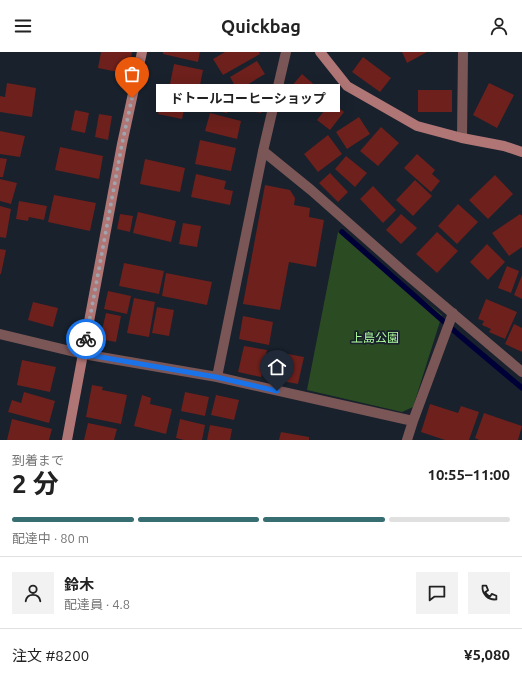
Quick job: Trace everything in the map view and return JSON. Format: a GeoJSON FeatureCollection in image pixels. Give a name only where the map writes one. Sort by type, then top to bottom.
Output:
{"type":"FeatureCollection","features":[{"type":"Feature","properties":{"kind":"street"},"geometry":{"type":"LineString","coordinates":[[67,440],[122,144],[142,52]]}},
{"type":"Feature","properties":{"kind":"street"},"geometry":{"type":"LineString","coordinates":[[216,377],[263,151],[286,52]]}},
{"type":"Feature","properties":{"kind":"street"},"geometry":{"type":"LineString","coordinates":[[320,52],[347,86],[417,126],[462,138],[504,146],[522,152]]}},
{"type":"Feature","properties":{"kind":"street"},"geometry":{"type":"LineString","coordinates":[[462,138],[463,52]]}},
{"type":"Feature","properties":{"kind":"street"},"geometry":{"type":"LineString","coordinates":[[263,151],[310,190],[452,318],[522,372]]}},
{"type":"Feature","properties":{"kind":"street"},"geometry":{"type":"LineString","coordinates":[[407,440],[452,318]]}},
{"type":"Feature","properties":{"kind":"street"},"geometry":{"type":"LineString","coordinates":[[0,334],[83,354],[216,377],[413,421]]}},
{"type":"Feature","properties":{"kind":"green space","name":"上島公園"},"geometry":{"type":"Polygon","coordinates":[[[338,232],[442,315],[413,407],[402,412],[307,390],[338,232]]]}},
{"type":"Feature","properties":{"kind":"building"},"geometry":{"type":"Polygon","coordinates":[[[101,52],[132,52],[128,74],[98,68],[101,52]]]}},
{"type":"Feature","properties":{"kind":"building"},"geometry":{"type":"Polygon","coordinates":[[[163,52],[200,52],[198,62],[163,54],[163,52]]]}},
{"type":"Feature","properties":{"kind":"building"},"geometry":{"type":"Polygon","coordinates":[[[225,52],[259,52],[260,54],[223,75],[213,59],[225,52]]]}},
{"type":"Feature","properties":{"kind":"building"},"geometry":{"type":"Polygon","coordinates":[[[402,52],[427,52],[407,63],[402,52]]]}},
{"type":"Feature","properties":{"kind":"building"},"geometry":{"type":"Polygon","coordinates":[[[363,57],[391,78],[380,92],[352,72],[363,57]]]}},
{"type":"Feature","properties":{"kind":"building"},"geometry":{"type":"Polygon","coordinates":[[[257,61],[265,74],[238,91],[230,77],[257,61]]]}},
{"type":"Feature","properties":{"kind":"building"},"geometry":{"type":"Polygon","coordinates":[[[174,64],[203,70],[199,90],[170,84],[174,64]]]}},
{"type":"Feature","properties":{"kind":"building"},"geometry":{"type":"Polygon","coordinates":[[[302,74],[319,89],[302,110],[284,95],[302,74]]]}},
{"type":"Feature","properties":{"kind":"building"},"geometry":{"type":"Polygon","coordinates":[[[7,83],[36,88],[32,117],[0,112],[0,96],[5,97],[7,83]]]}},
{"type":"Feature","properties":{"kind":"building"},"geometry":{"type":"Polygon","coordinates":[[[489,83],[514,95],[497,128],[473,115],[489,83]]]}},
{"type":"Feature","properties":{"kind":"building"},"geometry":{"type":"Polygon","coordinates":[[[164,85],[188,90],[182,119],[158,114],[164,85]]]}},
{"type":"Feature","properties":{"kind":"building"},"geometry":{"type":"Polygon","coordinates":[[[202,86],[231,92],[227,113],[198,107],[202,86]]]}},
{"type":"Feature","properties":{"kind":"building"},"geometry":{"type":"Polygon","coordinates":[[[240,89],[264,93],[261,113],[237,109],[240,89]]]}},
{"type":"Feature","properties":{"kind":"building"},"geometry":{"type":"Polygon","coordinates":[[[418,90],[452,90],[452,112],[418,112],[418,90]]]}},
{"type":"Feature","properties":{"kind":"building"},"geometry":{"type":"Polygon","coordinates":[[[331,102],[344,112],[330,130],[317,120],[331,102]]]}},
{"type":"Feature","properties":{"kind":"building"},"geometry":{"type":"Polygon","coordinates":[[[75,110],[89,113],[85,133],[71,130],[75,110]]]}},
{"type":"Feature","properties":{"kind":"building"},"geometry":{"type":"Polygon","coordinates":[[[210,113],[241,121],[237,139],[205,131],[210,113]]]}},
{"type":"Feature","properties":{"kind":"building"},"geometry":{"type":"Polygon","coordinates":[[[99,114],[112,116],[108,140],[95,137],[99,114]]]}},
{"type":"Feature","properties":{"kind":"building"},"geometry":{"type":"Polygon","coordinates":[[[359,117],[370,134],[347,149],[336,132],[359,117]]]}},
{"type":"Feature","properties":{"kind":"building"},"geometry":{"type":"Polygon","coordinates":[[[381,127],[399,143],[378,166],[360,151],[381,127]]]}},
{"type":"Feature","properties":{"kind":"building"},"geometry":{"type":"Polygon","coordinates":[[[0,131],[25,136],[20,157],[0,154],[0,131]]]}},
{"type":"Feature","properties":{"kind":"building"},"geometry":{"type":"Polygon","coordinates":[[[328,135],[342,154],[318,172],[304,154],[328,135]]]}},
{"type":"Feature","properties":{"kind":"building"},"geometry":{"type":"Polygon","coordinates":[[[200,140],[236,148],[231,171],[195,164],[200,140]]]}},
{"type":"Feature","properties":{"kind":"building"},"geometry":{"type":"Polygon","coordinates":[[[60,147],[103,156],[99,179],[55,170],[60,147]]]}},
{"type":"Feature","properties":{"kind":"building"},"geometry":{"type":"Polygon","coordinates":[[[417,154],[435,170],[432,174],[440,181],[431,192],[404,168],[417,154]]]}},
{"type":"Feature","properties":{"kind":"building"},"geometry":{"type":"Polygon","coordinates":[[[346,156],[367,173],[355,187],[335,169],[346,156]]]}},
{"type":"Feature","properties":{"kind":"building"},"geometry":{"type":"Polygon","coordinates":[[[0,158],[7,159],[3,177],[0,177],[0,158]]]}},
{"type":"Feature","properties":{"kind":"building"},"geometry":{"type":"Polygon","coordinates":[[[145,159],[185,168],[180,192],[140,184],[145,159]]]}},
{"type":"Feature","properties":{"kind":"building"},"geometry":{"type":"Polygon","coordinates":[[[330,173],[348,192],[338,202],[319,183],[330,173]]]}},
{"type":"Feature","properties":{"kind":"building"},"geometry":{"type":"Polygon","coordinates":[[[196,174],[226,181],[224,189],[233,191],[230,205],[191,197],[196,174]]]}},
{"type":"Feature","properties":{"kind":"building"},"geometry":{"type":"Polygon","coordinates":[[[495,175],[513,194],[488,219],[469,200],[495,175]]]}},
{"type":"Feature","properties":{"kind":"building"},"geometry":{"type":"Polygon","coordinates":[[[0,179],[17,183],[11,204],[0,201],[0,179]]]}},
{"type":"Feature","properties":{"kind":"building"},"geometry":{"type":"Polygon","coordinates":[[[415,180],[432,196],[413,216],[396,200],[415,180]]]}},
{"type":"Feature","properties":{"kind":"building"},"geometry":{"type":"Polygon","coordinates":[[[265,185],[290,190],[295,198],[294,205],[310,208],[309,217],[324,220],[316,267],[289,262],[280,310],[243,304],[265,185]]]}},
{"type":"Feature","properties":{"kind":"building"},"geometry":{"type":"Polygon","coordinates":[[[373,186],[396,210],[383,223],[360,199],[373,186]]]}},
{"type":"Feature","properties":{"kind":"building"},"geometry":{"type":"Polygon","coordinates":[[[54,195],[96,203],[90,231],[48,222],[54,195]]]}},
{"type":"Feature","properties":{"kind":"building"},"geometry":{"type":"Polygon","coordinates":[[[19,201],[47,206],[44,220],[29,217],[28,221],[16,219],[19,201]]]}},
{"type":"Feature","properties":{"kind":"building"},"geometry":{"type":"Polygon","coordinates":[[[458,204],[478,222],[457,244],[438,226],[458,204]]]}},
{"type":"Feature","properties":{"kind":"building"},"geometry":{"type":"Polygon","coordinates":[[[0,206],[11,209],[6,238],[0,237],[0,206]]]}},
{"type":"Feature","properties":{"kind":"building"},"geometry":{"type":"Polygon","coordinates":[[[138,212],[176,221],[171,242],[133,233],[138,212]]]}},
{"type":"Feature","properties":{"kind":"building"},"geometry":{"type":"Polygon","coordinates":[[[120,214],[133,216],[130,232],[117,229],[120,214]]]}},
{"type":"Feature","properties":{"kind":"building"},"geometry":{"type":"Polygon","coordinates":[[[401,214],[417,228],[401,244],[386,230],[401,214]]]}},
{"type":"Feature","properties":{"kind":"building"},"geometry":{"type":"Polygon","coordinates":[[[520,214],[522,216],[522,247],[509,256],[492,233],[520,214]]]}},
{"type":"Feature","properties":{"kind":"building"},"geometry":{"type":"Polygon","coordinates":[[[183,223],[201,226],[197,247],[179,244],[183,223]]]}},
{"type":"Feature","properties":{"kind":"building"},"geometry":{"type":"Polygon","coordinates":[[[437,232],[458,251],[437,273],[416,254],[437,232]]]}},
{"type":"Feature","properties":{"kind":"building"},"geometry":{"type":"Polygon","coordinates":[[[487,244],[505,262],[488,280],[470,262],[487,244]]]}},
{"type":"Feature","properties":{"kind":"building"},"geometry":{"type":"Polygon","coordinates":[[[0,249],[6,250],[1,274],[0,274],[0,249]]]}},
{"type":"Feature","properties":{"kind":"building"},"geometry":{"type":"Polygon","coordinates":[[[124,263],[164,271],[159,294],[119,286],[124,263]]]}},
{"type":"Feature","properties":{"kind":"building"},"geometry":{"type":"Polygon","coordinates":[[[507,266],[519,271],[511,293],[498,288],[507,266]]]}},
{"type":"Feature","properties":{"kind":"building"},"geometry":{"type":"Polygon","coordinates":[[[166,273],[212,282],[207,305],[162,296],[166,273]]]}},
{"type":"Feature","properties":{"kind":"building"},"geometry":{"type":"Polygon","coordinates":[[[522,275],[522,299],[514,295],[522,275]]]}},
{"type":"Feature","properties":{"kind":"building"},"geometry":{"type":"Polygon","coordinates":[[[108,291],[131,296],[127,314],[104,309],[108,291]]]}},
{"type":"Feature","properties":{"kind":"building"},"geometry":{"type":"Polygon","coordinates":[[[134,298],[155,302],[149,337],[127,333],[134,298]]]}},
{"type":"Feature","properties":{"kind":"building"},"geometry":{"type":"Polygon","coordinates":[[[486,299],[517,312],[505,339],[489,332],[491,329],[482,325],[484,321],[478,319],[486,299]]]}},
{"type":"Feature","properties":{"kind":"building"},"geometry":{"type":"Polygon","coordinates":[[[33,302],[58,308],[53,327],[28,320],[33,302]]]}},
{"type":"Feature","properties":{"kind":"building"},"geometry":{"type":"Polygon","coordinates":[[[157,307],[174,310],[169,336],[152,333],[157,307]]]}},
{"type":"Feature","properties":{"kind":"building"},"geometry":{"type":"Polygon","coordinates":[[[106,313],[121,316],[116,342],[100,339],[106,313]]]}},
{"type":"Feature","properties":{"kind":"building"},"geometry":{"type":"Polygon","coordinates":[[[243,316],[273,322],[269,345],[239,339],[243,316]]]}},
{"type":"Feature","properties":{"kind":"building"},"geometry":{"type":"Polygon","coordinates":[[[514,324],[522,328],[522,352],[505,344],[514,324]]]}},
{"type":"Feature","properties":{"kind":"building"},"geometry":{"type":"Polygon","coordinates":[[[244,346],[267,350],[261,377],[238,372],[244,346]]]}},
{"type":"Feature","properties":{"kind":"building"},"geometry":{"type":"Polygon","coordinates":[[[277,352],[304,357],[298,384],[271,379],[277,352]]]}},
{"type":"Feature","properties":{"kind":"building"},"geometry":{"type":"Polygon","coordinates":[[[22,360],[56,367],[50,392],[17,385],[22,360]]]}},
{"type":"Feature","properties":{"kind":"building"},"geometry":{"type":"Polygon","coordinates":[[[92,385],[103,387],[102,390],[127,395],[121,424],[86,417],[92,385]]]}},
{"type":"Feature","properties":{"kind":"building"},"geometry":{"type":"Polygon","coordinates":[[[24,392],[55,401],[49,423],[8,412],[12,400],[21,403],[24,392]]]}},
{"type":"Feature","properties":{"kind":"building"},"geometry":{"type":"Polygon","coordinates":[[[185,392],[209,397],[205,416],[181,411],[185,392]]]}},
{"type":"Feature","properties":{"kind":"building"},"geometry":{"type":"Polygon","coordinates":[[[142,395],[151,398],[150,404],[172,409],[166,434],[134,426],[142,395]]]}},
{"type":"Feature","properties":{"kind":"building"},"geometry":{"type":"Polygon","coordinates":[[[216,395],[239,400],[234,420],[211,415],[216,395]]]}},
{"type":"Feature","properties":{"kind":"building"},"geometry":{"type":"Polygon","coordinates":[[[430,404],[458,413],[461,406],[479,412],[469,440],[445,440],[421,432],[430,404]]]}},
{"type":"Feature","properties":{"kind":"building"},"geometry":{"type":"Polygon","coordinates":[[[484,413],[522,426],[518,440],[479,440],[475,438],[484,413]]]}},
{"type":"Feature","properties":{"kind":"building"},"geometry":{"type":"Polygon","coordinates":[[[12,419],[52,429],[49,440],[7,440],[12,419]]]}},
{"type":"Feature","properties":{"kind":"building"},"geometry":{"type":"Polygon","coordinates":[[[180,419],[205,425],[202,440],[184,440],[176,438],[180,419]]]}},
{"type":"Feature","properties":{"kind":"building"},"geometry":{"type":"Polygon","coordinates":[[[88,423],[117,429],[114,440],[84,440],[88,423]]]}},
{"type":"Feature","properties":{"kind":"building"},"geometry":{"type":"Polygon","coordinates":[[[210,425],[232,429],[230,440],[207,440],[210,425]]]}},
{"type":"Feature","properties":{"kind":"building"},"geometry":{"type":"Polygon","coordinates":[[[281,432],[309,437],[309,440],[279,440],[281,432]]]}},
{"type":"Feature","properties":{"kind":"waterway"},"geometry":{"type":"LineString","coordinates":[[342,232],[459,335],[522,388]]}},
{"type":"Feature","properties":{"kind":"way so far"},"geometry":{"type":"LineString","coordinates":[[86,339],[132,98]]}},
{"type":"Feature","properties":{"kind":"place","name":"ドトールコーヒーショップ"},"geometry":{"type":"Point","coordinates":[132,98]}},
{"type":"Feature","properties":{"kind":"route"},"geometry":{"type":"LineString","coordinates":[[86,339],[83,354],[216,377],[277,391]]}}]}
